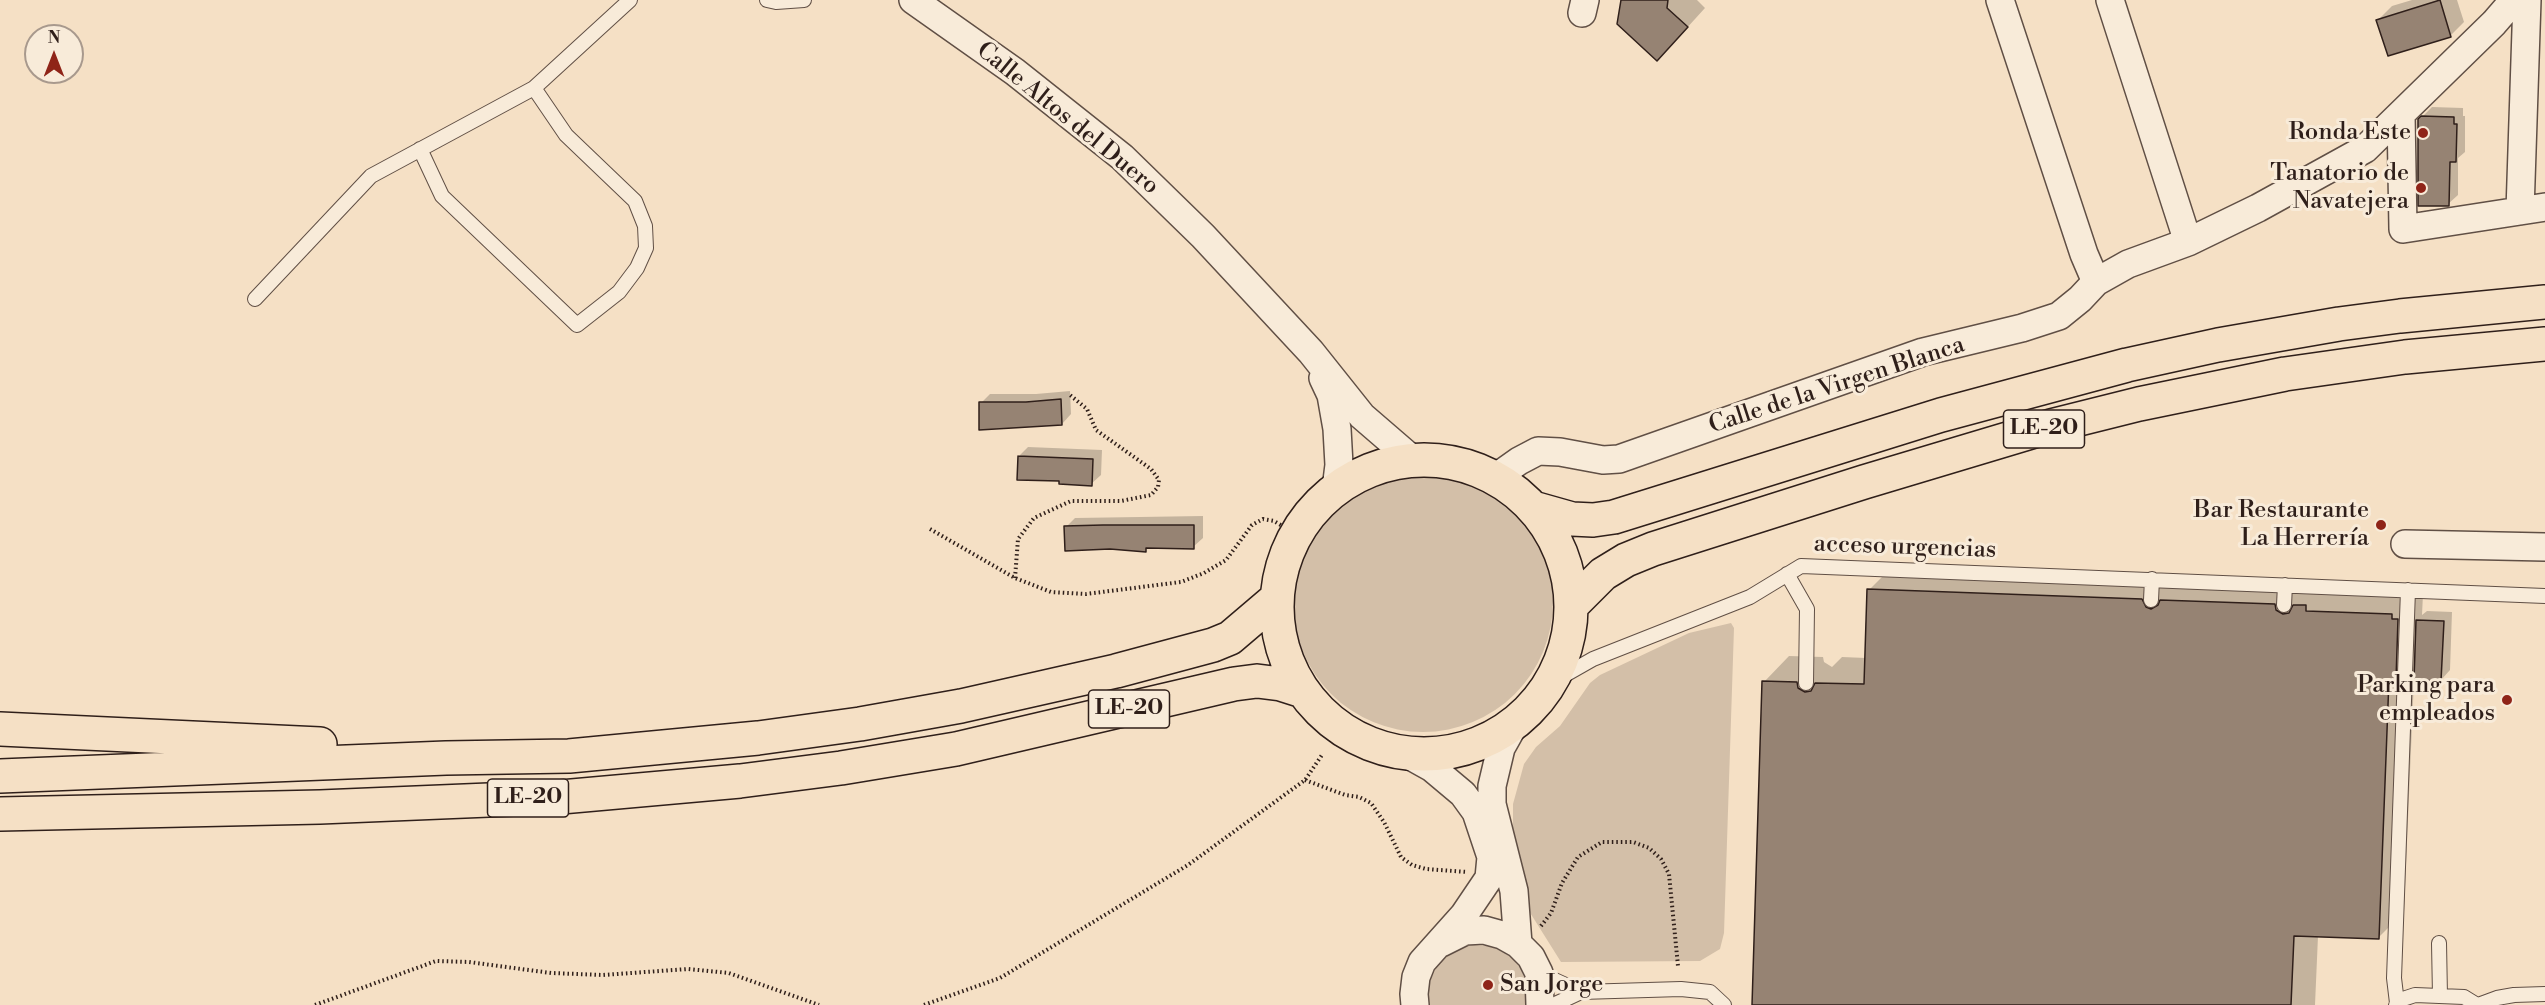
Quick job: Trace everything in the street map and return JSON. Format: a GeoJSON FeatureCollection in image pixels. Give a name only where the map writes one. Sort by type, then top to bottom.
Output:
{"type":"FeatureCollection","features":[{"type":"Feature","properties":{"kind":"highway","name":"LE-20"},"geometry":{"type":"LineString","coordinates":[[1533,508],[1572,519],[1593,520],[1614,517],[1941,415],[2127,365],[2228,343],[2328,326],[2400,316],[2545,302]]}},
{"type":"Feature","properties":{"kind":"highway","name":"LE-20"},"geometry":{"type":"LineString","coordinates":[[1572,605],[1603,574],[1626,560],[1653,549],[2051,426],[2139,404],[2285,374],[2405,357],[2545,344]]}},
{"type":"Feature","properties":{"kind":"highway","name":"LE-20"},"geometry":{"type":"LineString","coordinates":[[1413,460],[1441,461],[1469,467],[1495,478],[1533,508],[1549,529],[1561,553],[1569,579],[1572,605],[1566,646],[1550,684],[1534,705],[1515,723],[1491,738],[1463,748],[1434,754],[1405,753],[1364,741],[1328,718],[1303,691],[1282,647],[1277,623],[1277,598],[1285,559],[1296,534],[1315,508],[1336,489],[1359,475],[1385,465],[1413,460]]}},
{"type":"Feature","properties":{"kind":"highway","name":"LE-20"},"geometry":{"type":"LineString","coordinates":[[0,776],[446,758],[569,756],[758,738],[860,724],[962,706],[1116,671],[1214,645],[1230,638],[1277,598]]}},
{"type":"Feature","properties":{"kind":"highway","name":"LE-20"},"geometry":{"type":"LineString","coordinates":[[0,814],[320,807],[561,797],[740,781],[841,768],[956,748],[1234,684],[1257,681],[1281,684],[1303,691]]}},
{"type":"Feature","properties":{"kind":"highway","name":"LE-20"},"geometry":{"type":"LineString","coordinates":[[0,729],[325,744],[386,749],[446,758]]}},
{"type":"Feature","properties":{"kind":"highway","name":"LE-20"},"geometry":{"type":"LineString","coordinates":[[0,829],[41,824],[96,811]]}},
{"type":"Feature","properties":{"kind":"street","name":"Calle Altos del Duero"},"geometry":{"type":"LineString","coordinates":[[913,0],[1015,72],[1122,157],[1203,236],[1311,352],[1362,416],[1413,460]]}},
{"type":"Feature","properties":{"kind":"street"},"geometry":{"type":"LineString","coordinates":[[2000,0],[2084,254],[2096,282]]}},
{"type":"Feature","properties":{"kind":"street"},"geometry":{"type":"LineString","coordinates":[[2110,0],[2188,242]]}},
{"type":"Feature","properties":{"kind":"street","name":"Calle de la Virgen Blanca"},"geometry":{"type":"LineString","coordinates":[[1495,478],[1538,451],[1560,452],[1603,460],[1619,459],[1923,352],[2022,328],[2059,316],[2096,282],[2128,264],[2188,242],[2258,208],[2366,149],[2494,23],[2514,0]]}},
{"type":"Feature","properties":{"kind":"street"},"geometry":{"type":"LineString","coordinates":[[2401,114],[2403,229],[2532,209],[2527,0]]}},
{"type":"Feature","properties":{"kind":"street","name":"Calle Altos del Duero"},"geometry":{"type":"LineString","coordinates":[[1311,352],[1331,395],[1340,465],[1336,489]]}},
{"type":"Feature","properties":{"kind":"street"},"geometry":{"type":"LineString","coordinates":[[2405,544],[2545,547]]}},
{"type":"Feature","properties":{"kind":"street"},"geometry":{"type":"LineString","coordinates":[[1515,723],[1502,748],[1492,786],[1492,804],[1531,957],[1539,973],[1540,1005]]}},
{"type":"Feature","properties":{"kind":"street"},"geometry":{"type":"LineString","coordinates":[[1405,753],[1432,768],[1463,794],[1476,812],[1491,857],[1489,878],[1464,915],[1422,962],[1416,977],[1415,1005]]}},
{"type":"Feature","properties":{"kind":"street"},"geometry":{"type":"LineString","coordinates":[[1432,949],[1457,934],[1484,930],[1526,938]]}},
{"type":"Feature","properties":{"kind":"lane"},"geometry":{"type":"LineString","coordinates":[[255,299],[370,176],[534,88],[630,0]]}},
{"type":"Feature","properties":{"kind":"lane"},"geometry":{"type":"LineString","coordinates":[[766,0],[776,2],[804,0]]}},
{"type":"Feature","properties":{"kind":"lane"},"geometry":{"type":"LineString","coordinates":[[420,149],[442,196],[577,325],[619,292],[638,268],[646,248],[645,226],[634,201],[566,135],[534,88]]}},
{"type":"Feature","properties":{"kind":"lane","name":"acceso urgencias"},"geometry":{"type":"LineString","coordinates":[[1550,684],[1593,659],[1750,597],[1801,566],[2545,596]]}},
{"type":"Feature","properties":{"kind":"lane"},"geometry":{"type":"LineString","coordinates":[[1787,574],[1807,609],[1806,682]]}},
{"type":"Feature","properties":{"kind":"lane"},"geometry":{"type":"LineString","coordinates":[[2151,600],[2152,579]]}},
{"type":"Feature","properties":{"kind":"lane"},"geometry":{"type":"LineString","coordinates":[[2284,605],[2285,585]]}},
{"type":"Feature","properties":{"kind":"lane"},"geometry":{"type":"LineString","coordinates":[[2408,590],[2394,978],[2397,1004],[2408,996],[2464,997],[2478,1005],[2514,995],[2545,994]]}},
{"type":"Feature","properties":{"kind":"lane"},"geometry":{"type":"LineString","coordinates":[[2439,943],[2440,996]]}},
{"type":"Feature","properties":{"kind":"lane"},"geometry":{"type":"LineString","coordinates":[[1539,973],[1581,992]]}},
{"type":"Feature","properties":{"kind":"lane"},"geometry":{"type":"LineString","coordinates":[[1553,1005],[1581,992],[1698,990],[1710,992],[1724,1005]]}},
{"type":"Feature","properties":{"kind":"path"},"geometry":{"type":"LineString","coordinates":[[1015,578],[1018,539],[1034,518],[1071,501],[1121,501],[1151,495],[1158,487],[1159,480],[1151,469],[1096,430],[1088,409],[1070,395]]}},
{"type":"Feature","properties":{"kind":"path"},"geometry":{"type":"LineString","coordinates":[[930,529],[1015,578],[1051,592],[1086,594],[1181,582],[1204,573],[1226,560],[1252,525],[1263,519],[1274,521],[1296,534]]}},
{"type":"Feature","properties":{"kind":"path"},"geometry":{"type":"LineString","coordinates":[[924,1005],[1000,978],[1188,865],[1305,780],[1322,755]]}},
{"type":"Feature","properties":{"kind":"path"},"geometry":{"type":"LineString","coordinates":[[1305,780],[1345,795],[1359,796],[1371,803],[1384,822],[1401,857],[1413,865],[1426,869],[1457,869],[1476,874]]}},
{"type":"Feature","properties":{"kind":"path"},"geometry":{"type":"LineString","coordinates":[[1526,938],[1551,913],[1562,883],[1578,857],[1602,842],[1633,842],[1648,849],[1660,859],[1668,874],[1678,966]]}},
{"type":"Feature","properties":{"kind":"path"},"geometry":{"type":"LineString","coordinates":[[315,1005],[436,961],[469,962],[551,973],[603,975],[688,969],[729,973],[819,1005]]}},
{"type":"Feature","properties":{"kind":"shaded area"},"geometry":{"type":"Polygon","coordinates":[[[1410,472],[1436,472],[1461,477],[1484,487],[1506,501],[1524,519],[1538,541],[1548,564],[1553,602],[1548,640],[1538,663],[1524,685],[1506,703],[1484,717],[1461,727],[1436,732],[1410,732],[1385,727],[1362,717],[1340,703],[1322,685],[1308,663],[1298,640],[1293,615],[1293,589],[1298,564],[1308,541],[1322,519],[1340,501],[1362,487],[1385,477],[1410,472]]]}},
{"type":"Feature","properties":{"kind":"shaded area"},"geometry":{"type":"Polygon","coordinates":[[[1731,623],[1734,628],[1724,933],[1720,949],[1700,961],[1561,962],[1529,911],[1525,880],[1513,829],[1513,804],[1524,764],[1536,747],[1560,726],[1590,683],[1600,675],[1689,633],[1731,623]]]}},
{"type":"Feature","properties":{"kind":"shaded area"},"geometry":{"type":"Polygon","coordinates":[[[1473,945],[1500,950],[1512,958],[1521,969],[1526,982],[1526,1005],[1430,1005],[1428,992],[1437,966],[1459,948],[1473,945]]]}},
{"type":"Feature","properties":{"kind":"building"},"geometry":{"type":"Polygon","coordinates":[[[1621,0],[1668,0],[1667,8],[1688,27],[1657,61],[1617,24],[1621,0]]]}},
{"type":"Feature","properties":{"kind":"building"},"geometry":{"type":"Polygon","coordinates":[[[2440,0],[2451,37],[2388,56],[2376,20],[2440,0]]]}},
{"type":"Feature","properties":{"kind":"building"},"geometry":{"type":"Polygon","coordinates":[[[2421,116],[2454,117],[2454,124],[2457,124],[2456,162],[2450,162],[2449,206],[2418,206],[2418,119],[2421,116]]]}},
{"type":"Feature","properties":{"kind":"building"},"geometry":{"type":"Polygon","coordinates":[[[1061,399],[1062,425],[979,430],[979,402],[1061,399]]]}},
{"type":"Feature","properties":{"kind":"building"},"geometry":{"type":"Polygon","coordinates":[[[1018,456],[1093,459],[1092,486],[1059,484],[1059,481],[1017,480],[1018,456]]]}},
{"type":"Feature","properties":{"kind":"building"},"geometry":{"type":"Polygon","coordinates":[[[1194,525],[1194,549],[1146,548],[1146,552],[1110,549],[1065,551],[1064,526],[1194,525]]]}},
{"type":"Feature","properties":{"kind":"building"},"geometry":{"type":"Polygon","coordinates":[[[1867,589],[2142,599],[2146,607],[2151,609],[2158,605],[2160,600],[2275,604],[2276,610],[2283,614],[2289,613],[2293,605],[2306,605],[2306,611],[2392,614],[2392,619],[2398,619],[2396,679],[2389,679],[2379,939],[2294,936],[2291,1005],[1752,1005],[1762,681],[1797,682],[1798,688],[1805,692],[1811,691],[1815,683],[1864,684],[1867,589]]]}},
{"type":"Feature","properties":{"kind":"building"},"geometry":{"type":"Polygon","coordinates":[[[2416,620],[2444,621],[2441,681],[2414,680],[2416,620]]]}},
{"type":"Feature","properties":{"kind":"place","name":"Ronda Este"},"geometry":{"type":"Point","coordinates":[2423,133]}},
{"type":"Feature","properties":{"kind":"place","name":"Tanatorio de Navatejera"},"geometry":{"type":"Point","coordinates":[2421,188]}},
{"type":"Feature","properties":{"kind":"place","name":"Bar Restaurante La Herrería"},"geometry":{"type":"Point","coordinates":[2381,525]}},
{"type":"Feature","properties":{"kind":"place","name":"Parking para empleados"},"geometry":{"type":"Point","coordinates":[2507,700]}},
{"type":"Feature","properties":{"kind":"place","name":"San Jorge"},"geometry":{"type":"Point","coordinates":[1488,985]}}]}
